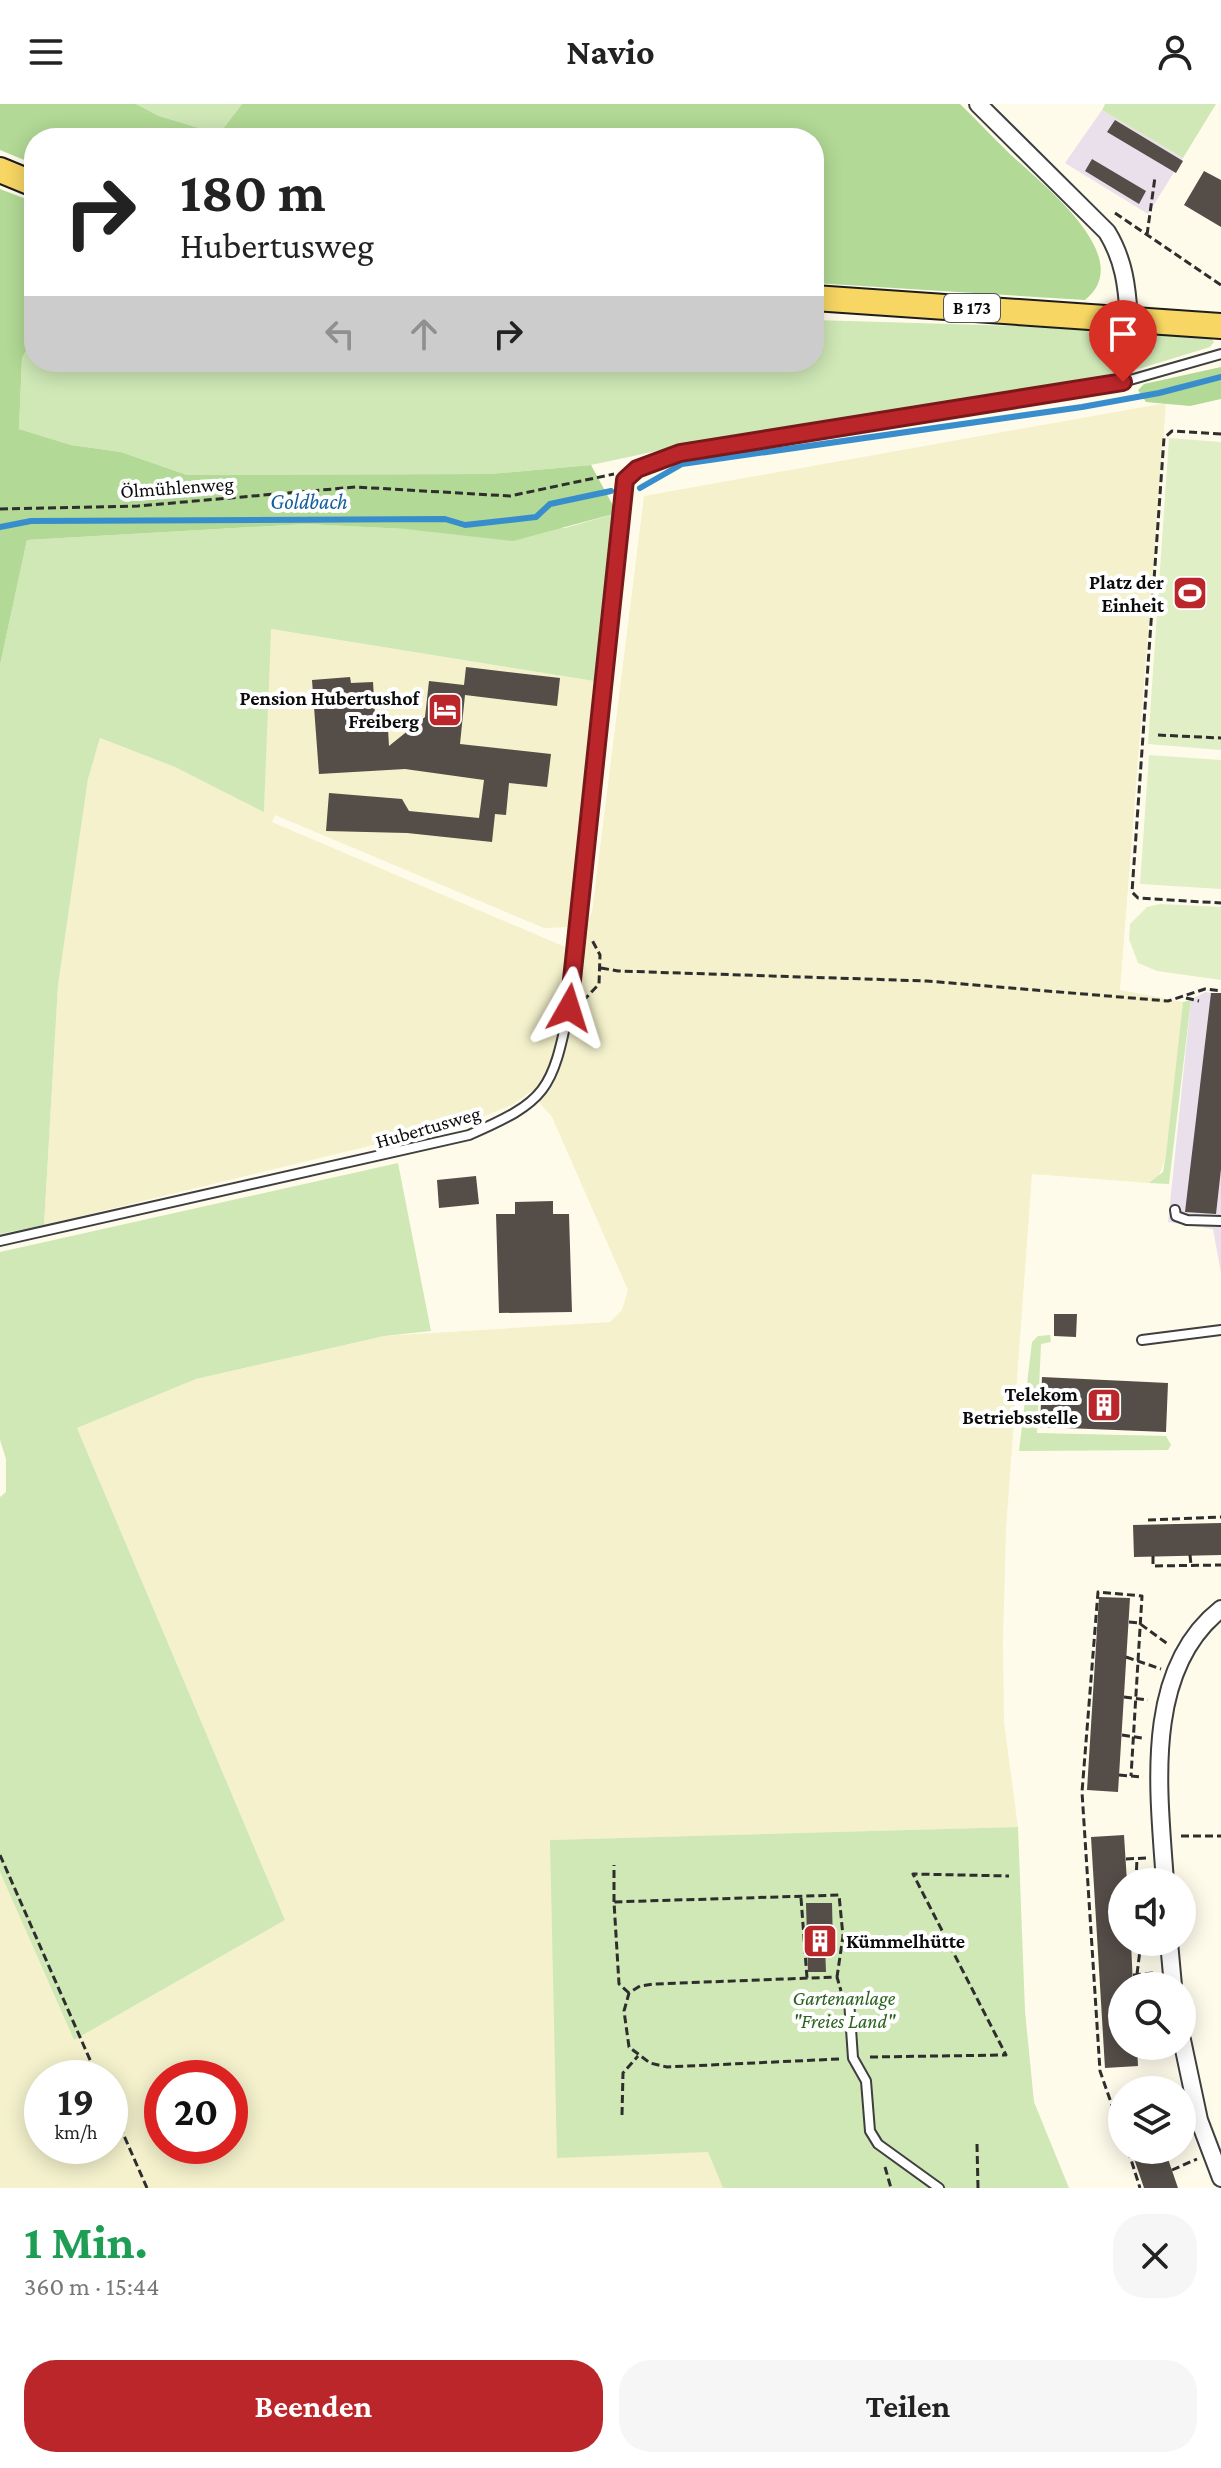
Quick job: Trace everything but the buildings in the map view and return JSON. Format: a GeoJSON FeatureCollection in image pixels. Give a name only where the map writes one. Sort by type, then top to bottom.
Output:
{"type":"FeatureCollection","features":[{"type":"Feature","properties":{"kind":"main road"},"geometry":{"type":"LineString","coordinates":[[0,170],[24,180]]}},
{"type":"Feature","properties":{"kind":"main road","name":"B 173"},"geometry":{"type":"LineString","coordinates":[[824,299],[1221,326]]}},
{"type":"Feature","properties":{"kind":"street"},"geometry":{"type":"LineString","coordinates":[[978,104],[1092,216],[1119,251],[1127,280],[1129,319]]}},
{"type":"Feature","properties":{"kind":"street"},"geometry":{"type":"LineString","coordinates":[[1164,1868],[1162,1754],[1166,1703],[1182,1654],[1221,1609]]}},
{"type":"Feature","properties":{"kind":"street"},"geometry":{"type":"LineString","coordinates":[[1186,2060],[1199,2120],[1221,2178]]}},
{"type":"Feature","properties":{"kind":"lane"},"geometry":{"type":"LineString","coordinates":[[637,469],[680,453],[1123,382],[1221,354]]}},
{"type":"Feature","properties":{"kind":"lane","name":"Hubertusweg"},"geometry":{"type":"LineString","coordinates":[[0,1241],[469,1135],[519,1113],[536,1100],[550,1077],[560,1050],[569,1008],[625,480],[637,469]]}},
{"type":"Feature","properties":{"kind":"lane"},"geometry":{"type":"LineString","coordinates":[[1175,1210],[1176,1216],[1187,1220],[1221,1221]]}},
{"type":"Feature","properties":{"kind":"lane"},"geometry":{"type":"LineString","coordinates":[[1142,1340],[1221,1330]]}},
{"type":"Feature","properties":{"kind":"lane"},"geometry":{"type":"LineString","coordinates":[[849,2000],[853,2058],[866,2081],[870,2131],[878,2144],[939,2188]]}},
{"type":"Feature","properties":{"kind":"path"},"geometry":{"type":"LineString","coordinates":[[1147,235],[1155,177]]}},
{"type":"Feature","properties":{"kind":"path"},"geometry":{"type":"LineString","coordinates":[[1092,216],[1104,208],[1221,285]]}},
{"type":"Feature","properties":{"kind":"path"},"geometry":{"type":"LineString","coordinates":[[1221,434],[1172,431],[1164,438],[1132,892],[1138,898],[1221,903]]}},
{"type":"Feature","properties":{"kind":"path","name":"Ölmühlenweg"},"geometry":{"type":"LineString","coordinates":[[0,509],[138,506],[356,487],[510,496],[637,469]]}},
{"type":"Feature","properties":{"kind":"path"},"geometry":{"type":"LineString","coordinates":[[1158,735],[1221,738]]}},
{"type":"Feature","properties":{"kind":"path"},"geometry":{"type":"LineString","coordinates":[[569,1008],[585,1000],[599,984],[601,968],[595,943],[579,923]]}},
{"type":"Feature","properties":{"kind":"path"},"geometry":{"type":"LineString","coordinates":[[601,968],[927,981],[1168,1001],[1205,989],[1221,991]]}},
{"type":"Feature","properties":{"kind":"path"},"geometry":{"type":"LineString","coordinates":[[1182,997],[1199,1001]]}},
{"type":"Feature","properties":{"kind":"path"},"geometry":{"type":"LineString","coordinates":[[1148,1520],[1221,1517]]}},
{"type":"Feature","properties":{"kind":"path"},"geometry":{"type":"LineString","coordinates":[[1190,1555],[1191,1565]]}},
{"type":"Feature","properties":{"kind":"path"},"geometry":{"type":"LineString","coordinates":[[1153,1556],[1153,1566],[1221,1565]]}},
{"type":"Feature","properties":{"kind":"path"},"geometry":{"type":"LineString","coordinates":[[1108,2094],[1100,2071],[1082,1792],[1098,1592],[1142,1596],[1131,1776]]}},
{"type":"Feature","properties":{"kind":"path"},"geometry":{"type":"LineString","coordinates":[[1129,1622],[1139,1623],[1182,1654]]}},
{"type":"Feature","properties":{"kind":"path"},"geometry":{"type":"LineString","coordinates":[[1126,1657],[1173,1674]]}},
{"type":"Feature","properties":{"kind":"path"},"geometry":{"type":"LineString","coordinates":[[1124,1697],[1166,1703]]}},
{"type":"Feature","properties":{"kind":"path"},"geometry":{"type":"LineString","coordinates":[[1162,1836],[1221,1836]]}},
{"type":"Feature","properties":{"kind":"path"},"geometry":{"type":"LineString","coordinates":[[0,1855],[90,2060]]}},
{"type":"Feature","properties":{"kind":"path"},"geometry":{"type":"LineString","coordinates":[[1137,1858],[1137,1868]]}},
{"type":"Feature","properties":{"kind":"path"},"geometry":{"type":"LineString","coordinates":[[614,1865],[619,1984],[629,1993]]}},
{"type":"Feature","properties":{"kind":"path"},"geometry":{"type":"LineString","coordinates":[[837,1977],[640,1986],[629,1993],[625,2001],[625,2029],[629,2047],[638,2056],[667,2067],[853,2058],[1006,2055],[913,1874],[1009,1876]]}},
{"type":"Feature","properties":{"kind":"path"},"geometry":{"type":"LineString","coordinates":[[614,1902],[839,1895],[843,1936],[837,1977],[838,1987],[849,2000]]}},
{"type":"Feature","properties":{"kind":"path"},"geometry":{"type":"LineString","coordinates":[[801,1897],[807,1978]]}},
{"type":"Feature","properties":{"kind":"path"},"geometry":{"type":"LineString","coordinates":[[622,2115],[623,2073],[638,2056]]}},
{"type":"Feature","properties":{"kind":"path"},"geometry":{"type":"LineString","coordinates":[[977,2144],[978,2188]]}},
{"type":"Feature","properties":{"kind":"path"},"geometry":{"type":"LineString","coordinates":[[128,2145],[147,2188]]}},
{"type":"Feature","properties":{"kind":"path"},"geometry":{"type":"LineString","coordinates":[[1172,2170],[1212,2153]]}},
{"type":"Feature","properties":{"kind":"path"},"geometry":{"type":"LineString","coordinates":[[1132,2164],[1140,2188]]}},
{"type":"Feature","properties":{"kind":"shaded area"},"geometry":{"type":"Polygon","coordinates":[[[1102,110],[1183,158],[1148,214],[1065,163],[1102,110]]]}},
{"type":"Feature","properties":{"kind":"shaded area"},"geometry":{"type":"Polygon","coordinates":[[[1166,403],[1120,990],[1183,1002],[1167,1155],[1157,1180],[1149,1183],[1032,1174],[1006,1529],[1003,1642],[1004,1722],[1018,1827],[550,1840],[708,2152],[723,2188],[0,2188],[0,1872],[74,2040],[285,1920],[77,1428],[196,1379],[384,1336],[610,1322],[622,1310],[628,1290],[552,1117],[530,1092],[512,1105],[472,1121],[44,1225],[58,985],[88,779],[100,738],[175,767],[264,811],[270,629],[594,681],[568,927],[544,928],[275,815],[272,822],[570,949],[592,912],[644,496],[1166,403]]]}},
{"type":"Feature","properties":{"kind":"shaded area"},"geometry":{"type":"Polygon","coordinates":[[[1205,992],[1221,994],[1221,1273],[1213,1229],[1168,1222],[1191,1000],[1205,992]]]}},
{"type":"Feature","properties":{"kind":"green space"},"geometry":{"type":"Polygon","coordinates":[[[0,104],[136,104],[159,116],[199,128],[24,128],[24,160],[0,150],[0,104]]]}},
{"type":"Feature","properties":{"kind":"green space"},"geometry":{"type":"Polygon","coordinates":[[[136,104],[242,104],[224,128],[199,128],[159,116],[136,104]]]}},
{"type":"Feature","properties":{"kind":"green space"},"geometry":{"type":"Polygon","coordinates":[[[242,104],[960,104],[1060,201],[1093,242],[1100,263],[1098,283],[1085,300],[824,284],[824,128],[224,128],[242,104]]]}},
{"type":"Feature","properties":{"kind":"green space"},"geometry":{"type":"Polygon","coordinates":[[[1105,104],[1216,104],[1183,158],[1102,110],[1105,104]]]}},
{"type":"Feature","properties":{"kind":"green space"},"geometry":{"type":"Polygon","coordinates":[[[0,189],[24,198],[24,354],[19,429],[71,445],[121,452],[187,475],[490,474],[591,465],[617,513],[513,541],[406,529],[306,524],[27,540],[0,665],[0,189]]]}},
{"type":"Feature","properties":{"kind":"green space"},"geometry":{"type":"Polygon","coordinates":[[[824,320],[1052,327],[1211,338],[1214,342],[1210,347],[1142,368],[896,417],[732,435],[591,465],[490,474],[187,475],[121,452],[71,445],[19,429],[24,354],[24,372],[824,372],[824,320]]]}},
{"type":"Feature","properties":{"kind":"green space"},"geometry":{"type":"Polygon","coordinates":[[[1221,367],[1221,399],[1190,406],[1146,402],[1138,390],[1144,384],[1221,367]]]}},
{"type":"Feature","properties":{"kind":"green space","name":"Platz der Einheit"},"geometry":{"type":"Polygon","coordinates":[[[1169,438],[1221,442],[1221,750],[1148,744],[1169,438]]]}},
{"type":"Feature","properties":{"kind":"green space"},"geometry":{"type":"Polygon","coordinates":[[[617,513],[594,681],[271,629],[264,812],[175,767],[100,738],[88,779],[58,985],[44,1225],[0,1234],[0,665],[27,540],[306,524],[406,529],[565,528],[617,513]]]}},
{"type":"Feature","properties":{"kind":"green space"},"geometry":{"type":"Polygon","coordinates":[[[1149,755],[1221,760],[1221,889],[1140,884],[1149,755]]]}},
{"type":"Feature","properties":{"kind":"green space"},"geometry":{"type":"Polygon","coordinates":[[[1160,904],[1221,907],[1221,980],[1157,971],[1138,963],[1129,939],[1130,924],[1147,907],[1160,904]]]}},
{"type":"Feature","properties":{"kind":"green space"},"geometry":{"type":"Polygon","coordinates":[[[1191,1000],[1169,1184],[1149,1183],[1163,1172],[1183,1002],[1191,1000]]]}},
{"type":"Feature","properties":{"kind":"green space"},"geometry":{"type":"Polygon","coordinates":[[[398,1163],[431,1331],[384,1336],[196,1379],[77,1428],[285,1920],[74,2040],[0,1872],[0,1497],[6,1492],[6,1459],[0,1440],[0,1252],[398,1163]]]}},
{"type":"Feature","properties":{"kind":"green space"},"geometry":{"type":"Polygon","coordinates":[[[1050,1335],[1051,1342],[1041,1344],[1037,1433],[1166,1436],[1171,1445],[1168,1450],[1019,1451],[1032,1342],[1038,1336],[1050,1335]]]}},
{"type":"Feature","properties":{"kind":"green space","name":"Gartenanlage \"Freies Land\""},"geometry":{"type":"Polygon","coordinates":[[[1018,1827],[1025,2011],[1034,2102],[1069,2188],[723,2188],[708,2152],[557,2158],[550,1840],[1018,1827]]]}},
{"type":"Feature","properties":{"kind":"waterway","name":"Goldbach"},"geometry":{"type":"LineString","coordinates":[[640,488],[682,464],[1082,407],[1159,393],[1221,377]]}},
{"type":"Feature","properties":{"kind":"waterway","name":"Goldbach"},"geometry":{"type":"LineString","coordinates":[[0,527],[31,521],[445,519],[465,525],[536,517],[550,504],[611,491]]}},
{"type":"Feature","properties":{"kind":"place","name":"Platz der Einheit"},"geometry":{"type":"Point","coordinates":[1190,593]}},
{"type":"Feature","properties":{"kind":"place","name":"Pension Hubertushof Freiberg"},"geometry":{"type":"Point","coordinates":[445,710]}},
{"type":"Feature","properties":{"kind":"place","name":"Telekom Betriebsstelle"},"geometry":{"type":"Point","coordinates":[1104,1405]}},
{"type":"Feature","properties":{"kind":"place","name":"Kümmelhütte"},"geometry":{"type":"Point","coordinates":[820,1941]}},
{"type":"Feature","properties":{"kind":"route"},"geometry":{"type":"LineString","coordinates":[[569,1008],[625,480],[637,469],[680,453],[1123,382]]}}]}
